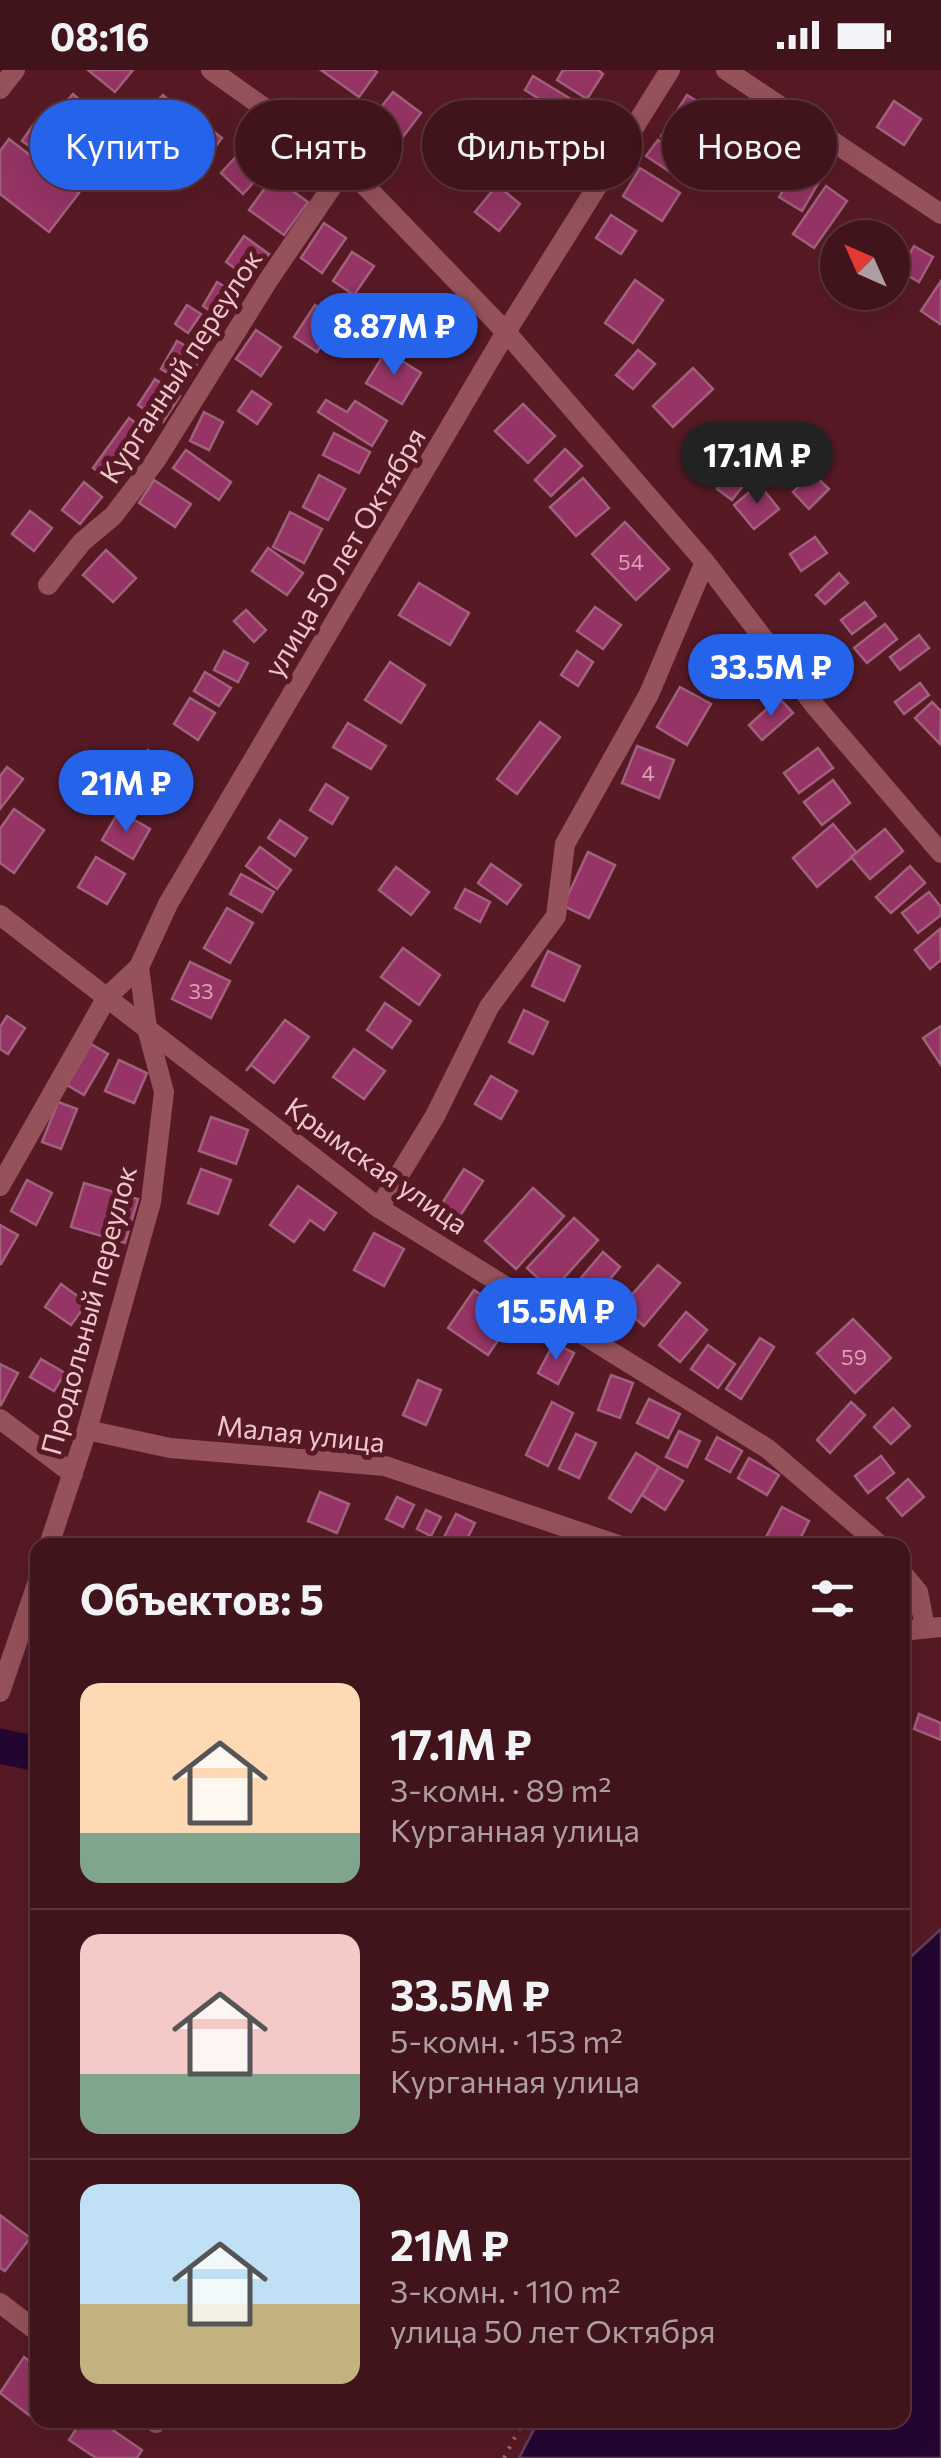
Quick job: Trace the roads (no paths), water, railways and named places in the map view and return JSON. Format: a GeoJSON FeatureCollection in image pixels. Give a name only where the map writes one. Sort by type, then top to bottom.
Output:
{"type":"FeatureCollection","features":[{"type":"Feature","properties":{"kind":"street"},"geometry":{"type":"LineString","coordinates":[[0,89],[14,70]]}},
{"type":"Feature","properties":{"kind":"street"},"geometry":{"type":"LineString","coordinates":[[210,70],[252,100]]}},
{"type":"Feature","properties":{"kind":"street","name":"улица 50 лет Октября"},"geometry":{"type":"LineString","coordinates":[[0,1186],[108,997],[139,967],[168,904],[506,332],[670,70]]}},
{"type":"Feature","properties":{"kind":"street"},"geometry":{"type":"LineString","coordinates":[[726,70],[941,214]]}},
{"type":"Feature","properties":{"kind":"street","name":"Курганный переулок"},"geometry":{"type":"LineString","coordinates":[[48,585],[82,542],[113,516],[156,460],[330,190]]}},
{"type":"Feature","properties":{"kind":"street"},"geometry":{"type":"LineString","coordinates":[[369,190],[506,332],[704,562],[815,706],[941,852]]}},
{"type":"Feature","properties":{"kind":"street"},"geometry":{"type":"LineString","coordinates":[[379,1208],[435,1116],[489,1007],[556,916],[565,844],[648,694],[704,562]]}},
{"type":"Feature","properties":{"kind":"street","name":"Крымская улица"},"geometry":{"type":"LineString","coordinates":[[0,915],[379,1208],[768,1449],[872,1538]]}},
{"type":"Feature","properties":{"kind":"street"},"geometry":{"type":"LineString","coordinates":[[139,967],[147,1028]]}},
{"type":"Feature","properties":{"kind":"street","name":"Продольный переулок"},"geometry":{"type":"LineString","coordinates":[[52,1538],[88,1430],[151,1202],[164,1092],[147,1028]]}},
{"type":"Feature","properties":{"kind":"street"},"geometry":{"type":"LineString","coordinates":[[0,1419],[73,1474]]}},
{"type":"Feature","properties":{"kind":"street","name":"Малая улица"},"geometry":{"type":"LineString","coordinates":[[88,1430],[170,1448],[385,1466],[597,1538]]}},
{"type":"Feature","properties":{"kind":"street"},"geometry":{"type":"LineString","coordinates":[[910,1582],[933,1627]]}},
{"type":"Feature","properties":{"kind":"street"},"geometry":{"type":"LineString","coordinates":[[0,1692],[30,1604]]}},
{"type":"Feature","properties":{"kind":"street"},"geometry":{"type":"LineString","coordinates":[[0,2303],[30,2326]]}},
{"type":"Feature","properties":{"kind":"waterway"},"geometry":{"type":"LineString","coordinates":[[0,1746],[30,1752]]}}]}
